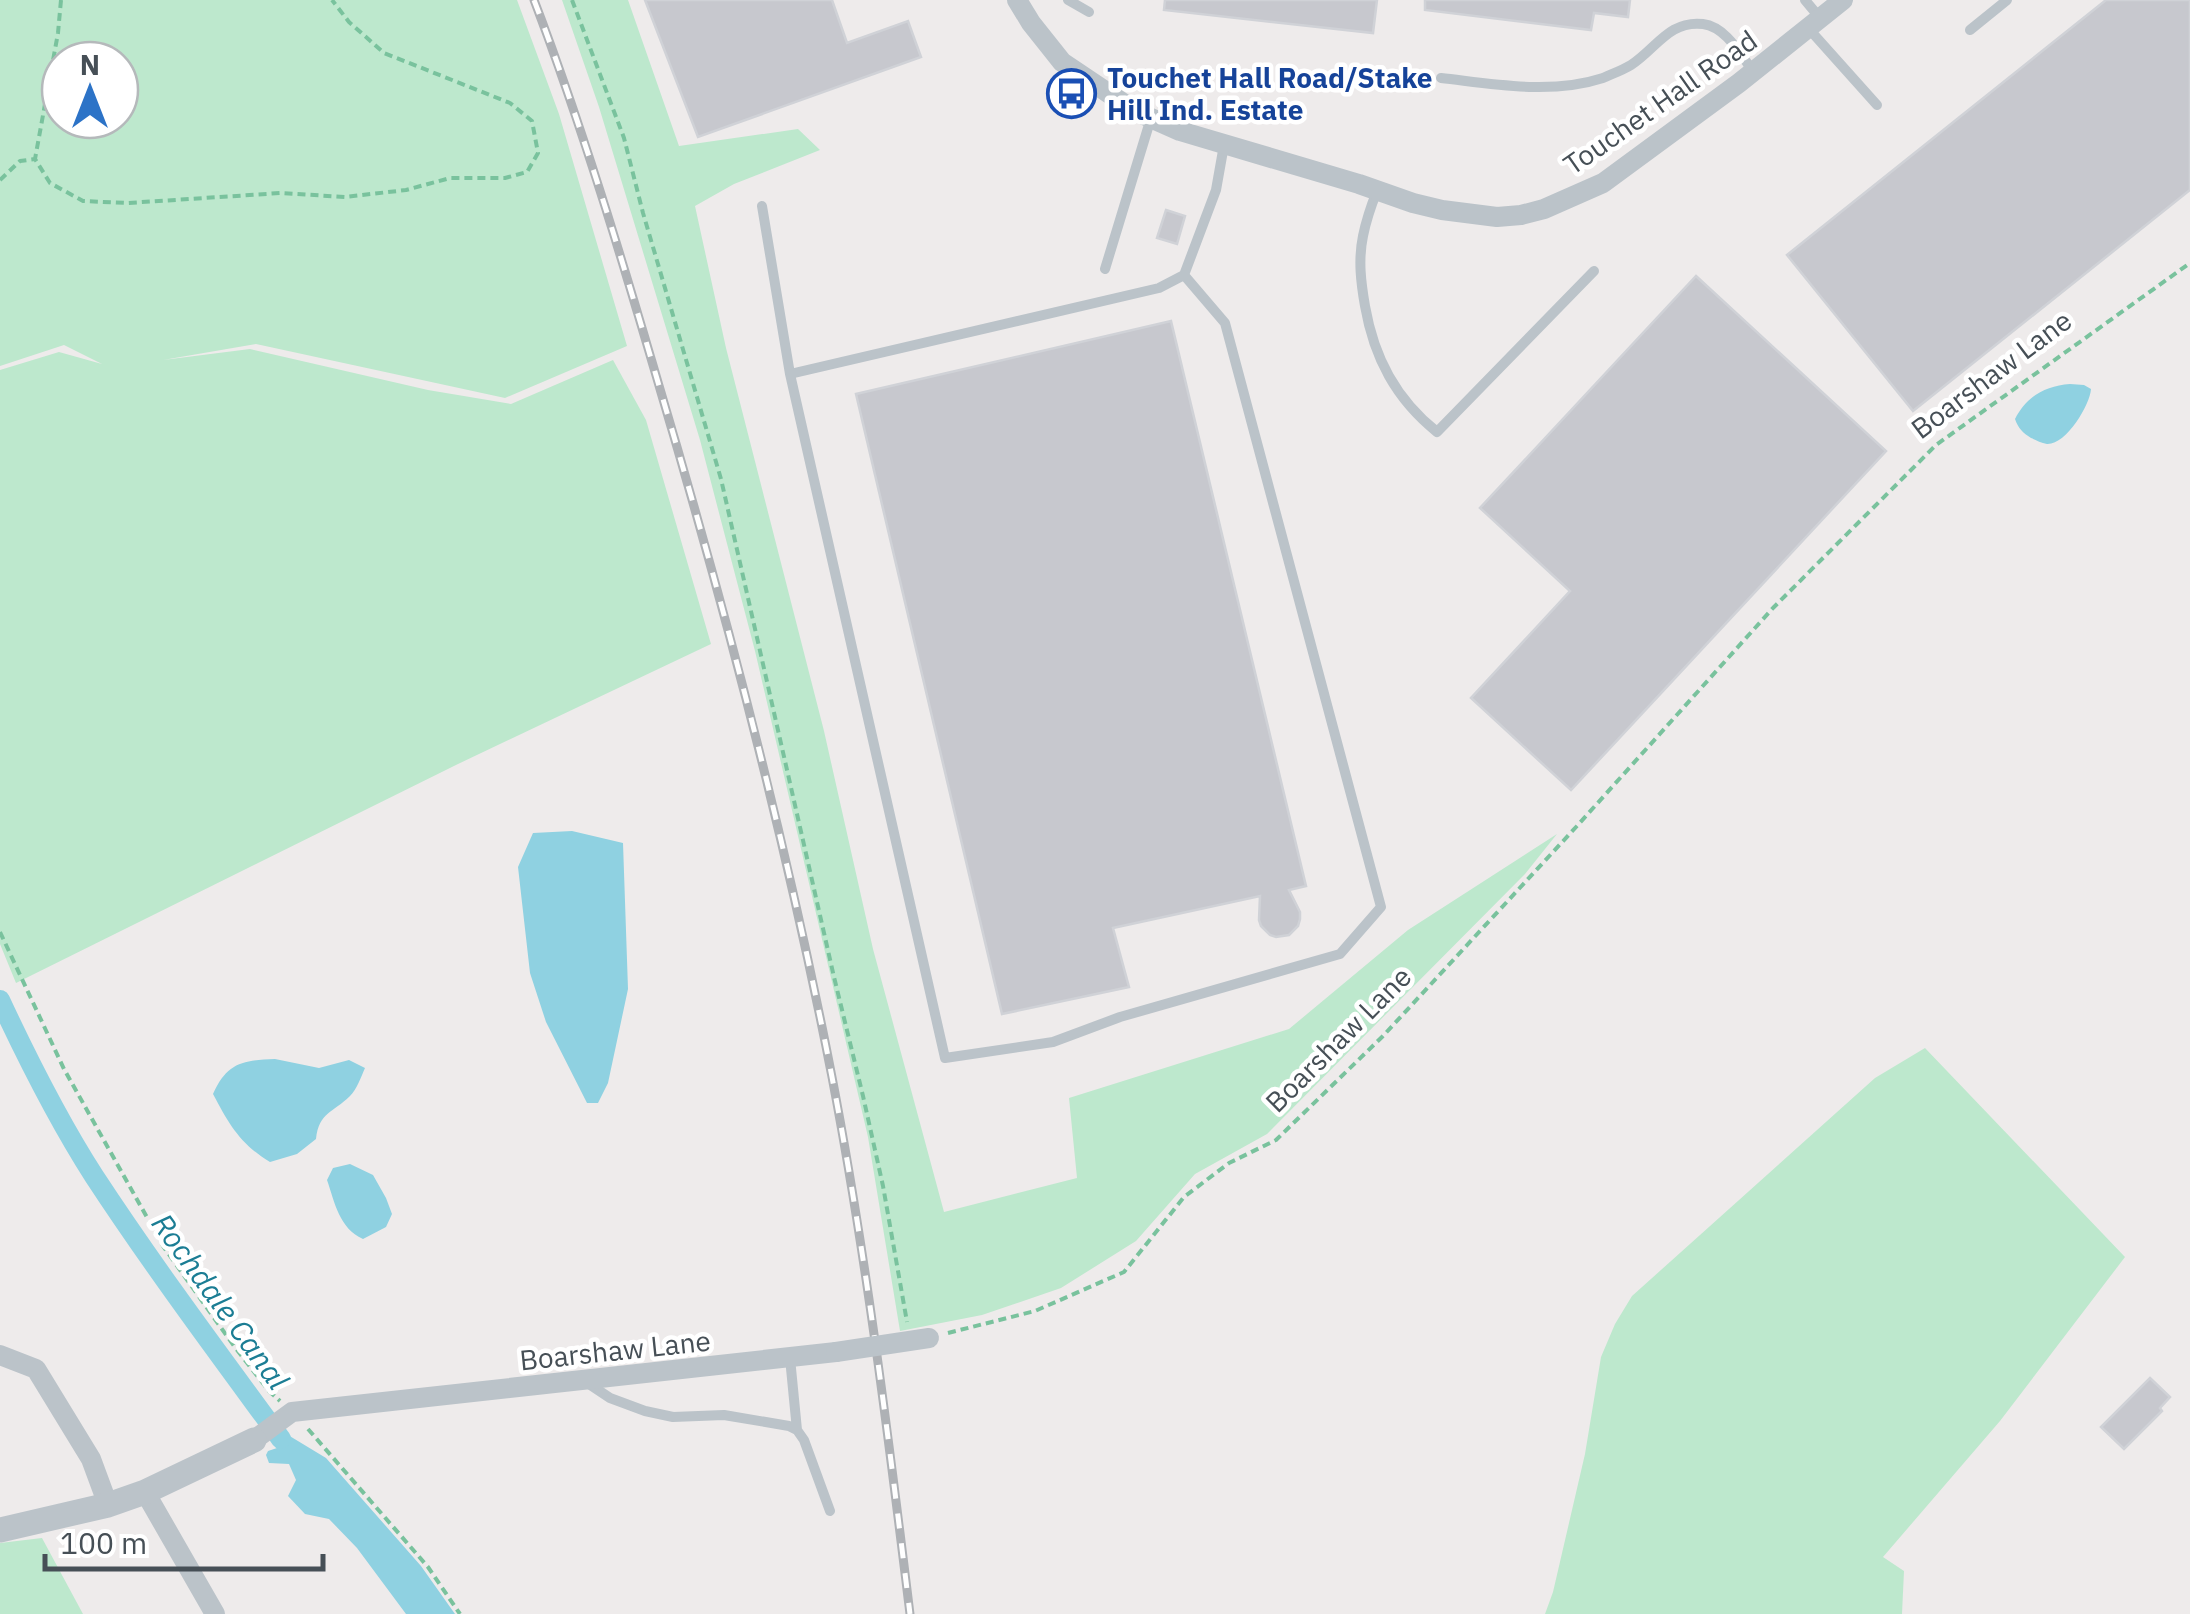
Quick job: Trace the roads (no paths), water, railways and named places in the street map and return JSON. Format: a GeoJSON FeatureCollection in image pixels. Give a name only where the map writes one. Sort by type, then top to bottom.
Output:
{"type":"FeatureCollection","features":[{"type":"Feature","properties":{"kind":"street","name":"Touchet Hall Road"},"geometry":{"type":"LineString","coordinates":[[1017,0],[1062,62],[1135,111],[1180,130],[1428,206],[1497,217],[1544,210],[1603,183],[1754,72],[1843,0]]}},
{"type":"Feature","properties":{"kind":"street","name":"Boarshaw Lane"},"geometry":{"type":"LineString","coordinates":[[254,1440],[288,1414],[920,1340]]}},
{"type":"Feature","properties":{"kind":"street"},"geometry":{"type":"LineString","coordinates":[[0,1355],[36,1369],[91,1459],[108,1505]]}},
{"type":"Feature","properties":{"kind":"street"},"geometry":{"type":"LineString","coordinates":[[0,1530],[108,1505],[145,1492],[254,1440]]}},
{"type":"Feature","properties":{"kind":"street"},"geometry":{"type":"LineString","coordinates":[[145,1492],[216,1614]]}},
{"type":"Feature","properties":{"kind":"lane"},"geometry":{"type":"LineString","coordinates":[[1068,0],[1089,12]]}},
{"type":"Feature","properties":{"kind":"lane"},"geometry":{"type":"LineString","coordinates":[[1806,0],[1814,23],[1878,105]]}},
{"type":"Feature","properties":{"kind":"lane"},"geometry":{"type":"LineString","coordinates":[[1970,30],[2007,0]]}},
{"type":"Feature","properties":{"kind":"lane"},"geometry":{"type":"LineString","coordinates":[[1440,78],[1506,86],[1580,84],[1633,64],[1671,30],[1698,24],[1721,32],[1754,72]]}},
{"type":"Feature","properties":{"kind":"lane"},"geometry":{"type":"LineString","coordinates":[[1105,269],[1151,118]]}},
{"type":"Feature","properties":{"kind":"lane"},"geometry":{"type":"LineString","coordinates":[[790,374],[1159,288],[1184,274],[1216,190],[1224,144]]}},
{"type":"Feature","properties":{"kind":"lane"},"geometry":{"type":"LineString","coordinates":[[1377,190],[1362,237],[1360,258],[1368,323],[1377,354],[1401,397],[1437,432],[1594,271]]}},
{"type":"Feature","properties":{"kind":"lane"},"geometry":{"type":"LineString","coordinates":[[762,206],[790,374],[944,1058],[1052,1042],[1120,1017],[1340,954],[1381,907],[1225,323],[1184,274]]}},
{"type":"Feature","properties":{"kind":"lane"},"geometry":{"type":"LineString","coordinates":[[790,1358],[797,1430],[830,1511]]}},
{"type":"Feature","properties":{"kind":"lane"},"geometry":{"type":"LineString","coordinates":[[585,1381],[610,1398],[645,1411],[672,1417],[724,1415],[797,1430]]}},
{"type":"Feature","properties":{"kind":"water"},"geometry":{"type":"Polygon","coordinates":[[[2070,384],[2091,389],[2082,414],[2069,431],[2047,444],[2023,432],[2015,419],[2025,404],[2045,390],[2070,384]]]}},
{"type":"Feature","properties":{"kind":"water"},"geometry":{"type":"Polygon","coordinates":[[[572,831],[623,843],[628,989],[608,1083],[598,1103],[587,1103],[546,1022],[530,973],[518,867],[533,833],[572,831]]]}},
{"type":"Feature","properties":{"kind":"water"},"geometry":{"type":"Polygon","coordinates":[[[275,1059],[319,1068],[349,1060],[365,1068],[352,1093],[324,1118],[316,1139],[297,1154],[270,1162],[236,1133],[213,1094],[224,1076],[237,1065],[275,1059]]]}},
{"type":"Feature","properties":{"kind":"water"},"geometry":{"type":"Polygon","coordinates":[[[350,1164],[373,1175],[392,1214],[386,1227],[363,1239],[343,1222],[327,1180],[333,1168],[350,1164]]]}},
{"type":"Feature","properties":{"kind":"water"},"geometry":{"type":"Polygon","coordinates":[[[283,1427],[288,1435],[326,1458],[421,1566],[455,1614],[406,1614],[357,1548],[329,1519],[305,1514],[288,1496],[296,1480],[289,1464],[269,1463],[266,1455],[277,1448],[273,1434],[283,1427]]]}},
{"type":"Feature","properties":{"kind":"waterway","name":"Rochdale Canal"},"geometry":{"type":"LineString","coordinates":[[0,1000],[44,1090],[94,1176],[281,1439]]}},
{"type":"Feature","properties":{"kind":"railway"},"geometry":{"type":"LineString","coordinates":[[534,0],[585,144],[646,340],[709,559],[775,817],[844,1144],[910,1614]]}},
{"type":"Feature","properties":{"kind":"place","name":"Touchet Hall Road/Stake Hill Ind. Estate"},"geometry":{"type":"Point","coordinates":[1072,93]}}]}
